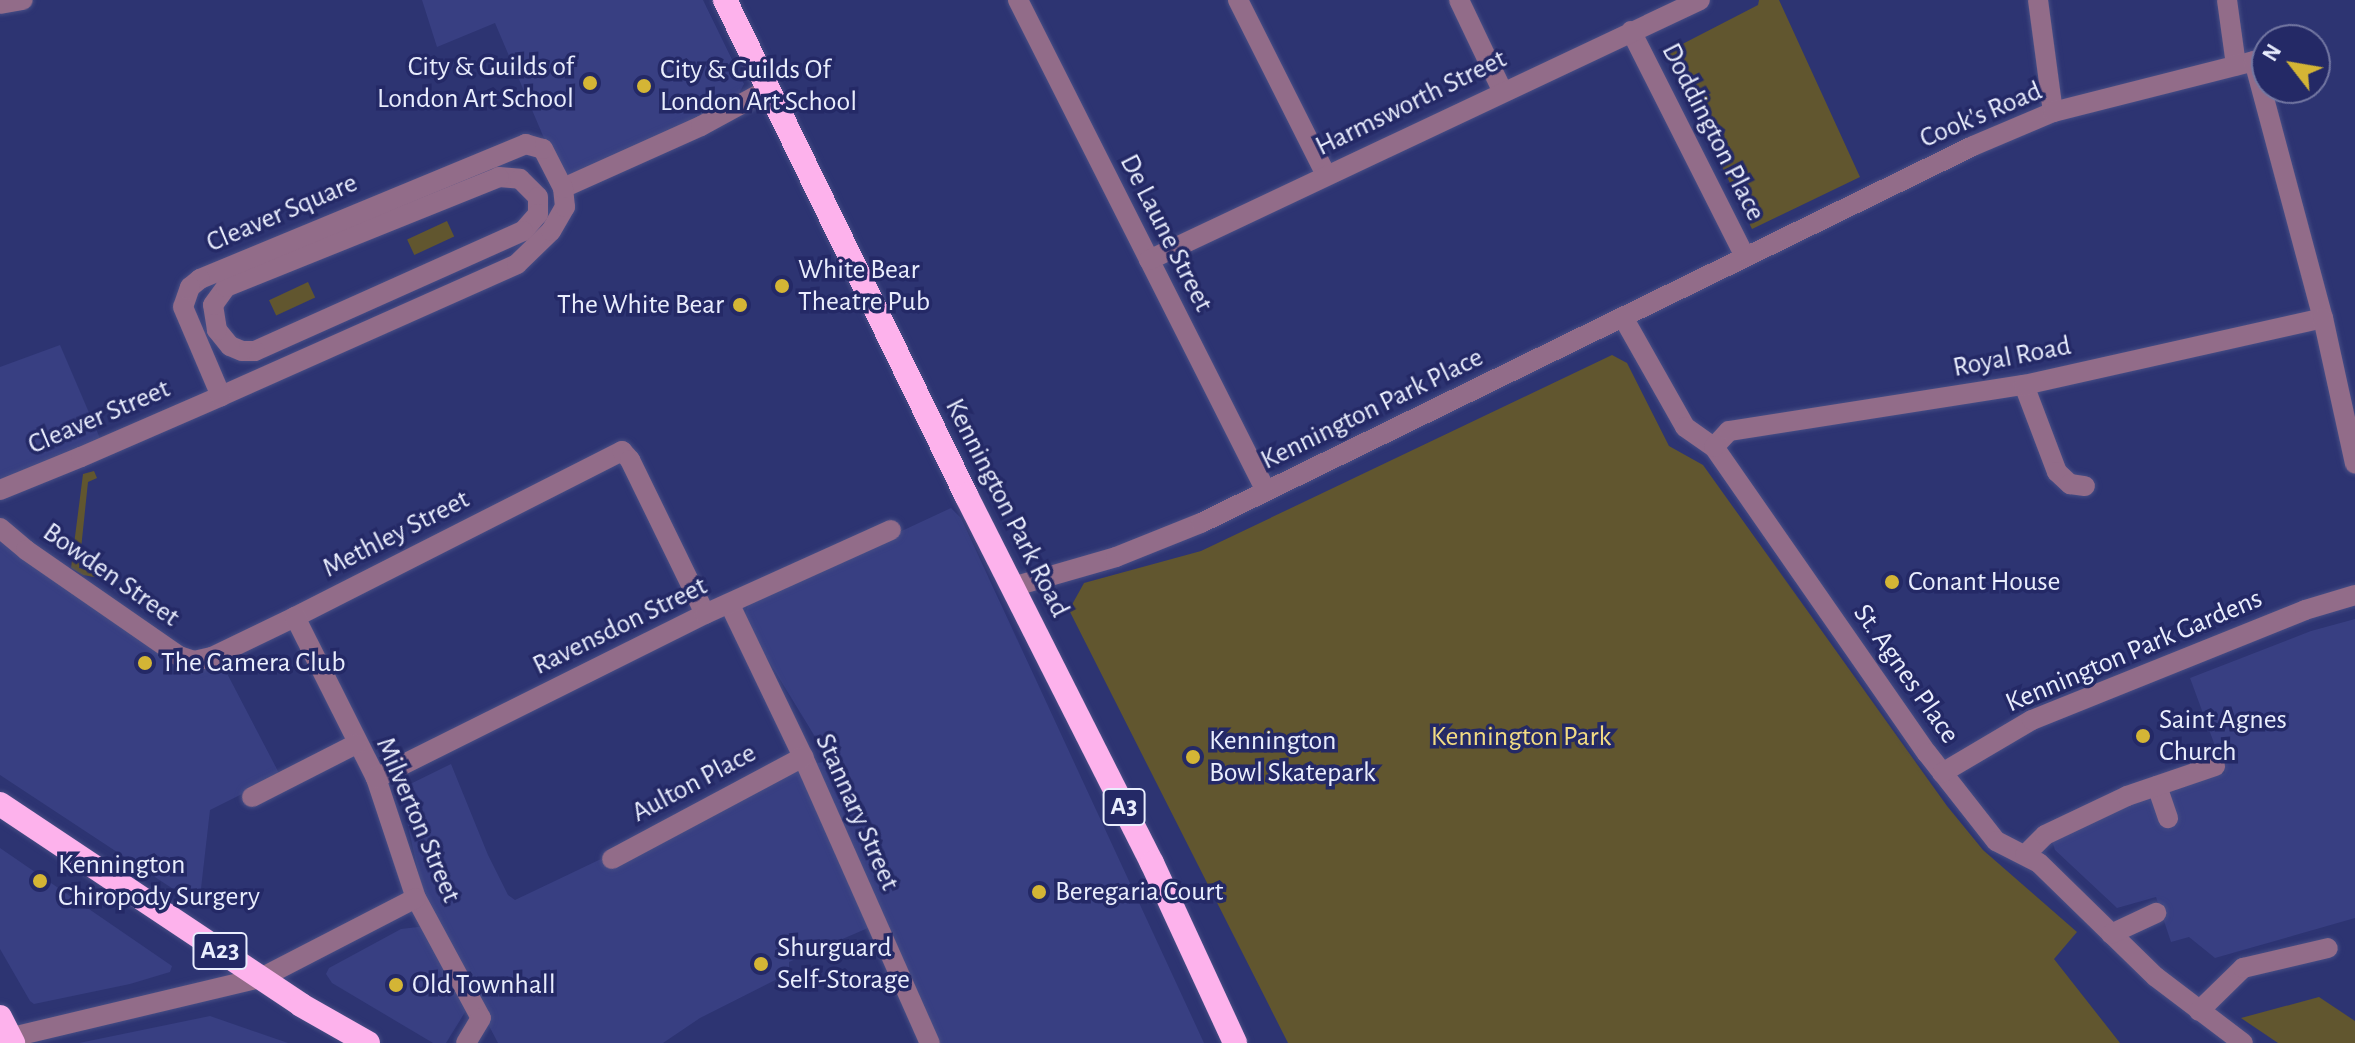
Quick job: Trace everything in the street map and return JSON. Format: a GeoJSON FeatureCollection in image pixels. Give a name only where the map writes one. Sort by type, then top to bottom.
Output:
{"type":"FeatureCollection","features":[{"type":"Feature","properties":{"kind":"highway","name":"Kennington Park Road"},"geometry":{"type":"LineString","coordinates":[[725,0],[1012,587],[1152,863],[1236,1043]]}},
{"type":"Feature","properties":{"kind":"highway","name":"A23"},"geometry":{"type":"LineString","coordinates":[[0,804],[261,978],[368,1043]]}},
{"type":"Feature","properties":{"kind":"street"},"geometry":{"type":"LineString","coordinates":[[0,4],[23,0]]}},
{"type":"Feature","properties":{"kind":"street","name":"De Laune Street"},"geometry":{"type":"LineString","coordinates":[[1018,0],[1266,491]]}},
{"type":"Feature","properties":{"kind":"street"},"geometry":{"type":"LineString","coordinates":[[1238,0],[1326,175]]}},
{"type":"Feature","properties":{"kind":"street"},"geometry":{"type":"LineString","coordinates":[[1459,0],[1502,90]]}},
{"type":"Feature","properties":{"kind":"street","name":"Harmsworth Street"},"geometry":{"type":"LineString","coordinates":[[1149,260],[1502,90],[1700,0]]}},
{"type":"Feature","properties":{"kind":"street"},"geometry":{"type":"LineString","coordinates":[[2038,0],[2053,112]]}},
{"type":"Feature","properties":{"kind":"street"},"geometry":{"type":"LineString","coordinates":[[2227,0],[2323,318],[2355,464]]}},
{"type":"Feature","properties":{"kind":"street","name":"Doddington Place"},"geometry":{"type":"LineString","coordinates":[[1631,31],[1745,257]]}},
{"type":"Feature","properties":{"kind":"street","name":"Cook's Road"},"geometry":{"type":"LineString","coordinates":[[1745,257],[1973,146],[2053,112],[2245,63]]}},
{"type":"Feature","properties":{"kind":"street"},"geometry":{"type":"LineString","coordinates":[[221,396],[517,264],[551,231],[565,207],[563,188],[701,126],[769,89]]}},
{"type":"Feature","properties":{"kind":"street","name":"Cleaver Square"},"geometry":{"type":"LineString","coordinates":[[221,396],[183,307],[190,287],[200,279],[526,144],[543,149],[563,188]]}},
{"type":"Feature","properties":{"kind":"street","name":"Cleaver Square"},"geometry":{"type":"LineString","coordinates":[[499,177],[520,179],[538,197],[537,218],[516,234],[255,351],[242,351],[230,346],[217,330],[213,305],[226,287],[499,177]]}},
{"type":"Feature","properties":{"kind":"street","name":"Kennington Park Place"},"geometry":{"type":"LineString","coordinates":[[1012,587],[1164,540],[1624,319],[1745,257]]}},
{"type":"Feature","properties":{"kind":"street","name":"Royal Road"},"geometry":{"type":"LineString","coordinates":[[1714,447],[1729,431],[2024,385],[2323,318]]}},
{"type":"Feature","properties":{"kind":"street","name":"St. Agnes Place"},"geometry":{"type":"LineString","coordinates":[[1624,319],[1685,427],[1714,447],[1942,773],[1996,841],[2039,863],[2156,977],[2243,1043]]}},
{"type":"Feature","properties":{"kind":"street"},"geometry":{"type":"LineString","coordinates":[[2024,385],[2057,472],[2070,484],[2085,486]]}},
{"type":"Feature","properties":{"kind":"street","name":"Cleaver Street"},"geometry":{"type":"LineString","coordinates":[[2,493],[221,396]]}},
{"type":"Feature","properties":{"kind":"street","name":"Methley Street"},"geometry":{"type":"LineString","coordinates":[[194,661],[212,657],[295,617],[622,451],[630,460],[705,614]]}},
{"type":"Feature","properties":{"kind":"street","name":"Bowden Street"},"geometry":{"type":"LineString","coordinates":[[0,528],[26,550],[179,656],[194,661]]}},
{"type":"Feature","properties":{"kind":"street","name":"Ravensdon Street"},"geometry":{"type":"LineString","coordinates":[[376,778],[705,614],[891,530]]}},
{"type":"Feature","properties":{"kind":"street","name":"Kennington Park Gardens"},"geometry":{"type":"LineString","coordinates":[[1942,773],[2032,720],[2305,610],[2355,595]]}},
{"type":"Feature","properties":{"kind":"street","name":"Stannary Street"},"geometry":{"type":"LineString","coordinates":[[730,605],[803,757],[930,1043]]}},
{"type":"Feature","properties":{"kind":"street","name":"Milverton Street"},"geometry":{"type":"LineString","coordinates":[[295,617],[356,744],[376,778],[416,898],[481,1018],[466,1043]]}},
{"type":"Feature","properties":{"kind":"street"},"geometry":{"type":"LineString","coordinates":[[252,797],[356,744]]}},
{"type":"Feature","properties":{"kind":"street","name":"Aulton Place"},"geometry":{"type":"LineString","coordinates":[[612,859],[803,757]]}},
{"type":"Feature","properties":{"kind":"street"},"geometry":{"type":"LineString","coordinates":[[2025,855],[2045,835],[2127,796],[2215,766]]}},
{"type":"Feature","properties":{"kind":"street"},"geometry":{"type":"LineString","coordinates":[[2157,786],[2168,818]]}},
{"type":"Feature","properties":{"kind":"street"},"geometry":{"type":"LineString","coordinates":[[6,1035],[261,978],[416,898]]}},
{"type":"Feature","properties":{"kind":"street"},"geometry":{"type":"LineString","coordinates":[[2111,934],[2156,913]]}},
{"type":"Feature","properties":{"kind":"street"},"geometry":{"type":"LineString","coordinates":[[2199,1011],[2243,968],[2328,948]]}},
{"type":"Feature","properties":{"kind":"shaded area"},"geometry":{"type":"Polygon","coordinates":[[[422,0],[703,0],[744,84],[736,99],[620,157],[570,175],[558,171],[495,23],[437,47],[422,0]]]}},
{"type":"Feature","properties":{"kind":"shaded area"},"geometry":{"type":"Polygon","coordinates":[[[60,345],[102,443],[0,480],[0,367],[60,345]]]}},
{"type":"Feature","properties":{"kind":"shaded area"},"geometry":{"type":"Polygon","coordinates":[[[951,508],[961,518],[1204,1043],[937,1043],[882,922],[789,962],[789,973],[700,1018],[663,1043],[498,1043],[425,904],[400,789],[451,764],[488,855],[508,895],[515,900],[794,767],[824,762],[828,758],[743,619],[749,602],[951,508]]]}},
{"type":"Feature","properties":{"kind":"shaded area"},"geometry":{"type":"Polygon","coordinates":[[[0,536],[179,662],[220,660],[280,775],[210,810],[199,906],[0,775],[0,536]]]}},
{"type":"Feature","properties":{"kind":"shaded area"},"geometry":{"type":"Polygon","coordinates":[[[2355,619],[2355,918],[2215,958],[2189,937],[2171,942],[2156,897],[2117,908],[2055,850],[2052,841],[2125,806],[2225,773],[2190,678],[2311,631],[2355,619]]]}},
{"type":"Feature","properties":{"kind":"shaded area"},"geometry":{"type":"Polygon","coordinates":[[[0,848],[172,966],[170,972],[130,984],[34,1004],[0,949],[0,848]]]}},
{"type":"Feature","properties":{"kind":"shaded area","name":"Old Townhall"},"geometry":{"type":"Polygon","coordinates":[[[426,926],[470,1004],[446,1043],[433,1043],[332,983],[326,974],[329,968],[401,929],[426,926]]]}},
{"type":"Feature","properties":{"kind":"shaded area"},"geometry":{"type":"Polygon","coordinates":[[[210,1016],[288,1043],[79,1043],[210,1016]]]}},
{"type":"Feature","properties":{"kind":"green space"},"geometry":{"type":"Polygon","coordinates":[[[1759,0],[1779,0],[1860,177],[1752,229],[1704,129],[1700,130],[1665,53],[1758,5],[1759,0]]]}},
{"type":"Feature","properties":{"kind":"green space"},"geometry":{"type":"Polygon","coordinates":[[[447,221],[454,236],[414,255],[407,240],[447,221]]]}},
{"type":"Feature","properties":{"kind":"green space"},"geometry":{"type":"Polygon","coordinates":[[[308,282],[315,297],[276,316],[269,300],[308,282]]]}},
{"type":"Feature","properties":{"kind":"green space","name":"Kennington Park"},"geometry":{"type":"Polygon","coordinates":[[[1612,355],[1627,363],[1669,446],[1703,465],[1947,806],[1983,850],[2077,932],[2054,959],[2120,1043],[1288,1043],[1069,610],[1084,583],[1201,551],[1612,355]]]}},
{"type":"Feature","properties":{"kind":"green space"},"geometry":{"type":"Polygon","coordinates":[[[94,471],[97,478],[88,482],[79,568],[113,572],[110,580],[83,575],[71,568],[83,474],[94,471]]]}},
{"type":"Feature","properties":{"kind":"green space"},"geometry":{"type":"Polygon","coordinates":[[[2319,997],[2355,1021],[2355,1043],[2278,1043],[2241,1018],[2319,997]]]}},
{"type":"Feature","properties":{"kind":"place","name":"City & Guilds of London Art School"},"geometry":{"type":"Point","coordinates":[590,83]}},
{"type":"Feature","properties":{"kind":"place","name":"City & Guilds Of London Art School"},"geometry":{"type":"Point","coordinates":[644,86]}},
{"type":"Feature","properties":{"kind":"place","name":"White Bear Theatre Pub"},"geometry":{"type":"Point","coordinates":[782,286]}},
{"type":"Feature","properties":{"kind":"place","name":"The White Bear"},"geometry":{"type":"Point","coordinates":[740,305]}},
{"type":"Feature","properties":{"kind":"place","name":"Conant House"},"geometry":{"type":"Point","coordinates":[1892,582]}},
{"type":"Feature","properties":{"kind":"place","name":"The Camera Club"},"geometry":{"type":"Point","coordinates":[145,663]}},
{"type":"Feature","properties":{"kind":"place","name":"Saint Agnes Church"},"geometry":{"type":"Point","coordinates":[2143,736]}},
{"type":"Feature","properties":{"kind":"place","name":"Kennington Bowl Skatepark"},"geometry":{"type":"Point","coordinates":[1193,757]}},
{"type":"Feature","properties":{"kind":"place","name":"Kennington Chiropody Surgery"},"geometry":{"type":"Point","coordinates":[40,881]}},
{"type":"Feature","properties":{"kind":"place","name":"Beregaria Court"},"geometry":{"type":"Point","coordinates":[1039,892]}},
{"type":"Feature","properties":{"kind":"place","name":"Shurguard Self-Storage"},"geometry":{"type":"Point","coordinates":[761,964]}},
{"type":"Feature","properties":{"kind":"place","name":"Old Townhall"},"geometry":{"type":"Point","coordinates":[396,985]}}]}
